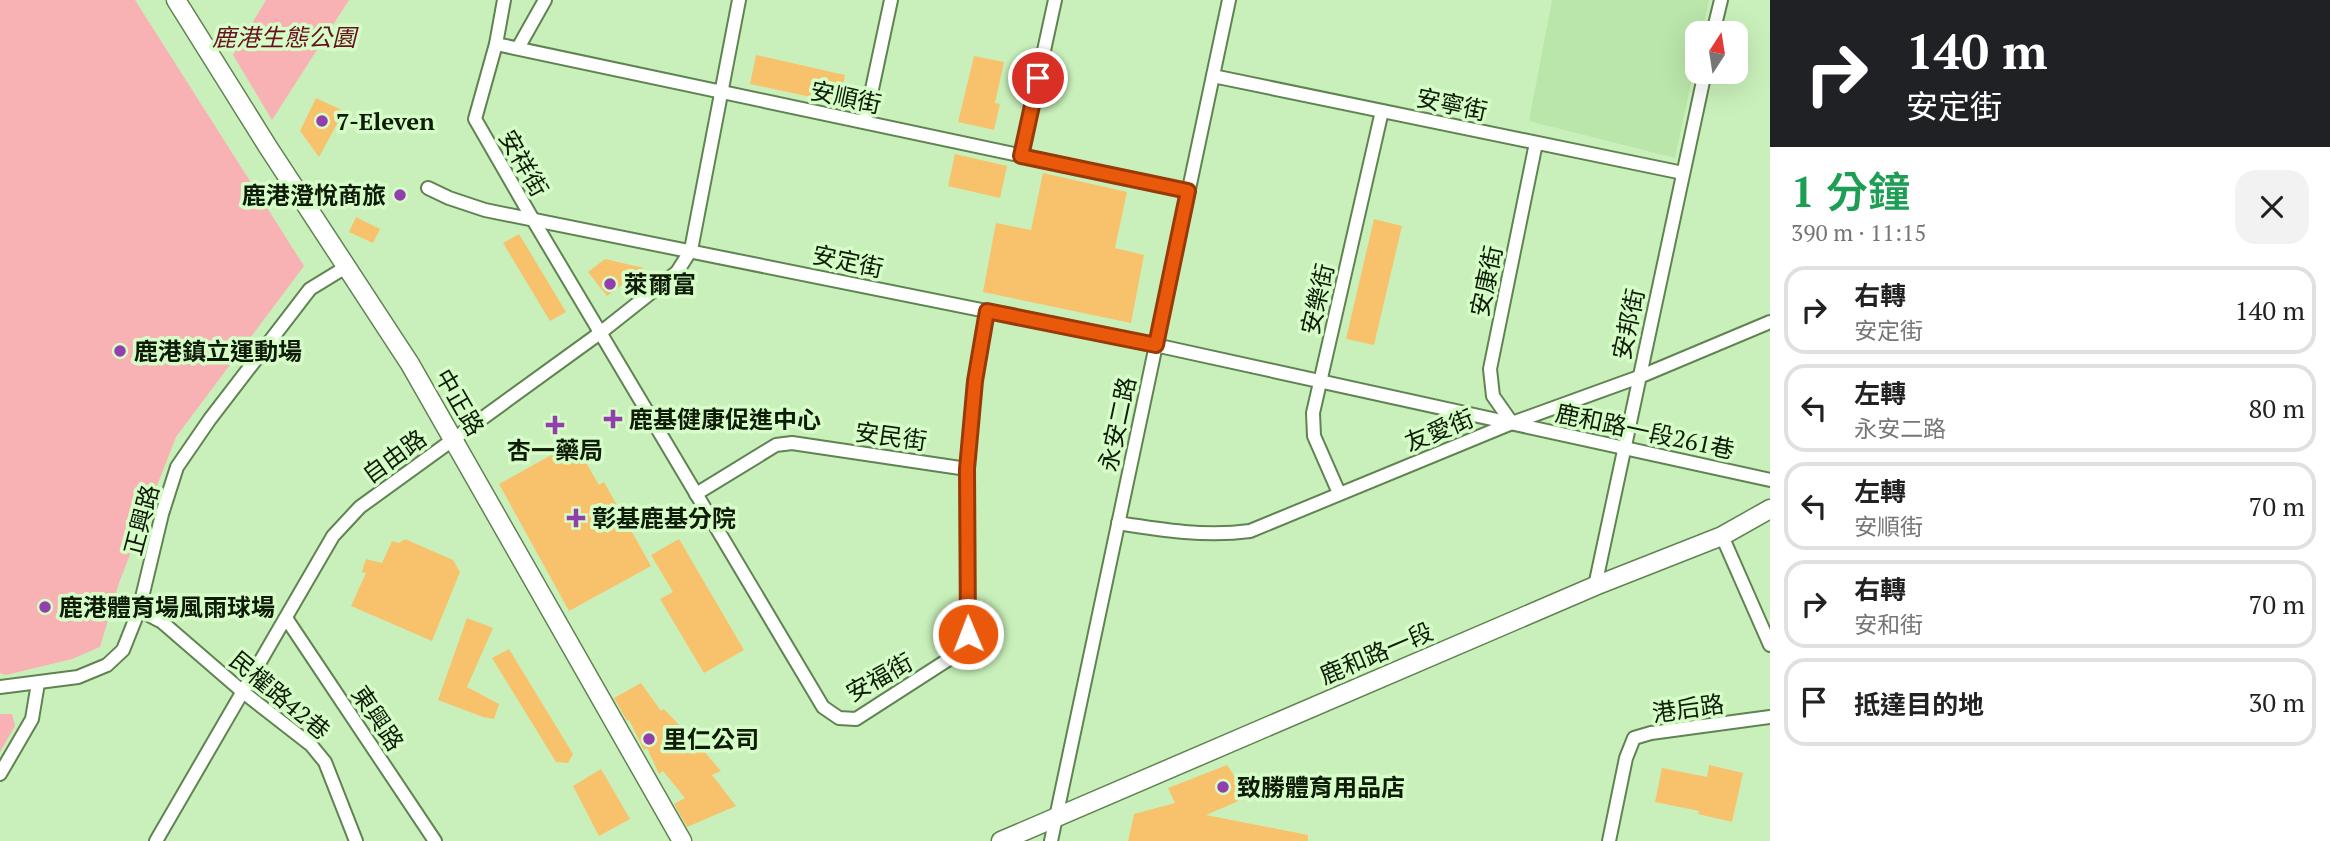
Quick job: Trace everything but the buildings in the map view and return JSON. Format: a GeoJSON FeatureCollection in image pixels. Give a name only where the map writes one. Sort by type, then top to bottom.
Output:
{"type":"FeatureCollection","features":[{"type":"Feature","properties":{"kind":"main road","name":"中正路"},"geometry":{"type":"LineString","coordinates":[[176,0],[260,136],[410,364],[682,841]]}},
{"type":"Feature","properties":{"kind":"main road","name":"鹿和路一段"},"geometry":{"type":"LineString","coordinates":[[1000,841],[1595,586],[1722,536],[1770,509]]}},
{"type":"Feature","properties":{"kind":"street","name":"安祥街"},"geometry":{"type":"LineString","coordinates":[[504,0],[496,44],[475,119],[600,333]]}},
{"type":"Feature","properties":{"kind":"street"},"geometry":{"type":"LineString","coordinates":[[518,48],[545,0]]}},
{"type":"Feature","properties":{"kind":"street","name":"自由路"},"geometry":{"type":"LineString","coordinates":[[156,841],[333,536],[360,507],[600,333],[677,272],[691,250],[739,0]]}},
{"type":"Feature","properties":{"kind":"street"},"geometry":{"type":"LineString","coordinates":[[865,122],[891,0]]}},
{"type":"Feature","properties":{"kind":"street"},"geometry":{"type":"LineString","coordinates":[[1021,156],[1055,0]]}},
{"type":"Feature","properties":{"kind":"street","name":"永安二路"},"geometry":{"type":"LineString","coordinates":[[1051,841],[1228,0]]}},
{"type":"Feature","properties":{"kind":"street"},"geometry":{"type":"LineString","coordinates":[[1716,21],[1721,0]]}},
{"type":"Feature","properties":{"kind":"street","name":"安順街"},"geometry":{"type":"LineString","coordinates":[[496,44],[1188,191]]}},
{"type":"Feature","properties":{"kind":"street","name":"安寧街"},"geometry":{"type":"LineString","coordinates":[[1213,76],[1683,173]]}},
{"type":"Feature","properties":{"kind":"street","name":"安邦街"},"geometry":{"type":"LineString","coordinates":[[1595,586],[1702,84]]}},
{"type":"Feature","properties":{"kind":"street","name":"安樂街"},"geometry":{"type":"LineString","coordinates":[[1339,494],[1314,436],[1313,413],[1382,111]]}},
{"type":"Feature","properties":{"kind":"street","name":"安康街"},"geometry":{"type":"LineString","coordinates":[[1511,423],[1493,396],[1490,369],[1536,143]]}},
{"type":"Feature","properties":{"kind":"street","name":"安定街"},"geometry":{"type":"LineString","coordinates":[[428,188],[485,210],[1156,345],[1319,381]]}},
{"type":"Feature","properties":{"kind":"street","name":"正興路"},"geometry":{"type":"LineString","coordinates":[[0,687],[78,677],[107,664],[123,650],[139,610],[162,514],[177,467],[210,419],[310,289],[346,267]]}},
{"type":"Feature","properties":{"kind":"street","name":"安福街"},"geometry":{"type":"LineString","coordinates":[[600,333],[822,707],[839,718],[856,719],[960,652],[968,634],[967,469],[975,381],[987,311]]}},
{"type":"Feature","properties":{"kind":"street","name":"友愛街"},"geometry":{"type":"LineString","coordinates":[[1118,523],[1192,534],[1250,531],[1511,423],[1639,377],[1770,322]]}},
{"type":"Feature","properties":{"kind":"street","name":"鹿和路一段261巷"},"geometry":{"type":"LineString","coordinates":[[1319,381],[1770,480]]}},
{"type":"Feature","properties":{"kind":"street","name":"安民街"},"geometry":{"type":"LineString","coordinates":[[696,494],[776,445],[792,443],[967,469]]}},
{"type":"Feature","properties":{"kind":"street"},"geometry":{"type":"LineString","coordinates":[[1722,536],[1770,645]]}},
{"type":"Feature","properties":{"kind":"street","name":"民權路42巷"},"geometry":{"type":"LineString","coordinates":[[139,610],[162,622],[243,692],[312,745],[325,762],[356,841]]}},
{"type":"Feature","properties":{"kind":"street","name":"東興路"},"geometry":{"type":"LineString","coordinates":[[286,618],[435,841]]}},
{"type":"Feature","properties":{"kind":"street"},"geometry":{"type":"LineString","coordinates":[[0,774],[32,719],[38,683]]}},
{"type":"Feature","properties":{"kind":"street","name":"港后路"},"geometry":{"type":"LineString","coordinates":[[1609,841],[1626,758],[1634,738],[1651,733],[1770,717]]}},
{"type":"Feature","properties":{"kind":"shaded area"},"geometry":{"type":"Polygon","coordinates":[[[1552,0],[1709,0],[1705,21],[1685,21],[1685,84],[1691,84],[1675,158],[1529,121],[1552,0]]]}},
{"type":"Feature","properties":{"kind":"green space","name":"鹿港鎮立運動場"},"geometry":{"type":"Polygon","coordinates":[[[0,0],[135,0],[304,266],[176,437],[119,583],[100,647],[72,659],[6,675],[0,673],[0,0]]]}},
{"type":"Feature","properties":{"kind":"green space","name":"鹿港生態公園"},"geometry":{"type":"Polygon","coordinates":[[[266,0],[349,0],[272,120],[233,55],[266,0]]]}},
{"type":"Feature","properties":{"kind":"green space"},"geometry":{"type":"Polygon","coordinates":[[[0,714],[12,714],[15,726],[0,752],[0,714]]]}},
{"type":"Feature","properties":{"kind":"place","name":"7-Eleven"},"geometry":{"type":"Point","coordinates":[322,121]}},
{"type":"Feature","properties":{"kind":"place","name":"鹿港澄悅商旅"},"geometry":{"type":"Point","coordinates":[400,195]}},
{"type":"Feature","properties":{"kind":"place","name":"萊爾富"},"geometry":{"type":"Point","coordinates":[610,284]}},
{"type":"Feature","properties":{"kind":"place","name":"鹿港鎮立運動場"},"geometry":{"type":"Point","coordinates":[120,351]}},
{"type":"Feature","properties":{"kind":"place","name":"鹿基健康促進中心"},"geometry":{"type":"Point","coordinates":[613,419]}},
{"type":"Feature","properties":{"kind":"place","name":"杏一藥局"},"geometry":{"type":"Point","coordinates":[555,425]}},
{"type":"Feature","properties":{"kind":"place","name":"彰基鹿基分院"},"geometry":{"type":"Point","coordinates":[576,518]}},
{"type":"Feature","properties":{"kind":"place","name":"鹿港體育場風雨球場"},"geometry":{"type":"Point","coordinates":[45,607]}},
{"type":"Feature","properties":{"kind":"place","name":"里仁公司"},"geometry":{"type":"Point","coordinates":[649,739]}},
{"type":"Feature","properties":{"kind":"place","name":"致勝體育用品店"},"geometry":{"type":"Point","coordinates":[1223,787]}},
{"type":"Feature","properties":{"kind":"route"},"geometry":{"type":"LineString","coordinates":[[968,634],[967,469],[975,381],[987,311],[1156,345],[1188,191],[1021,156],[1038,78]]}}]}
